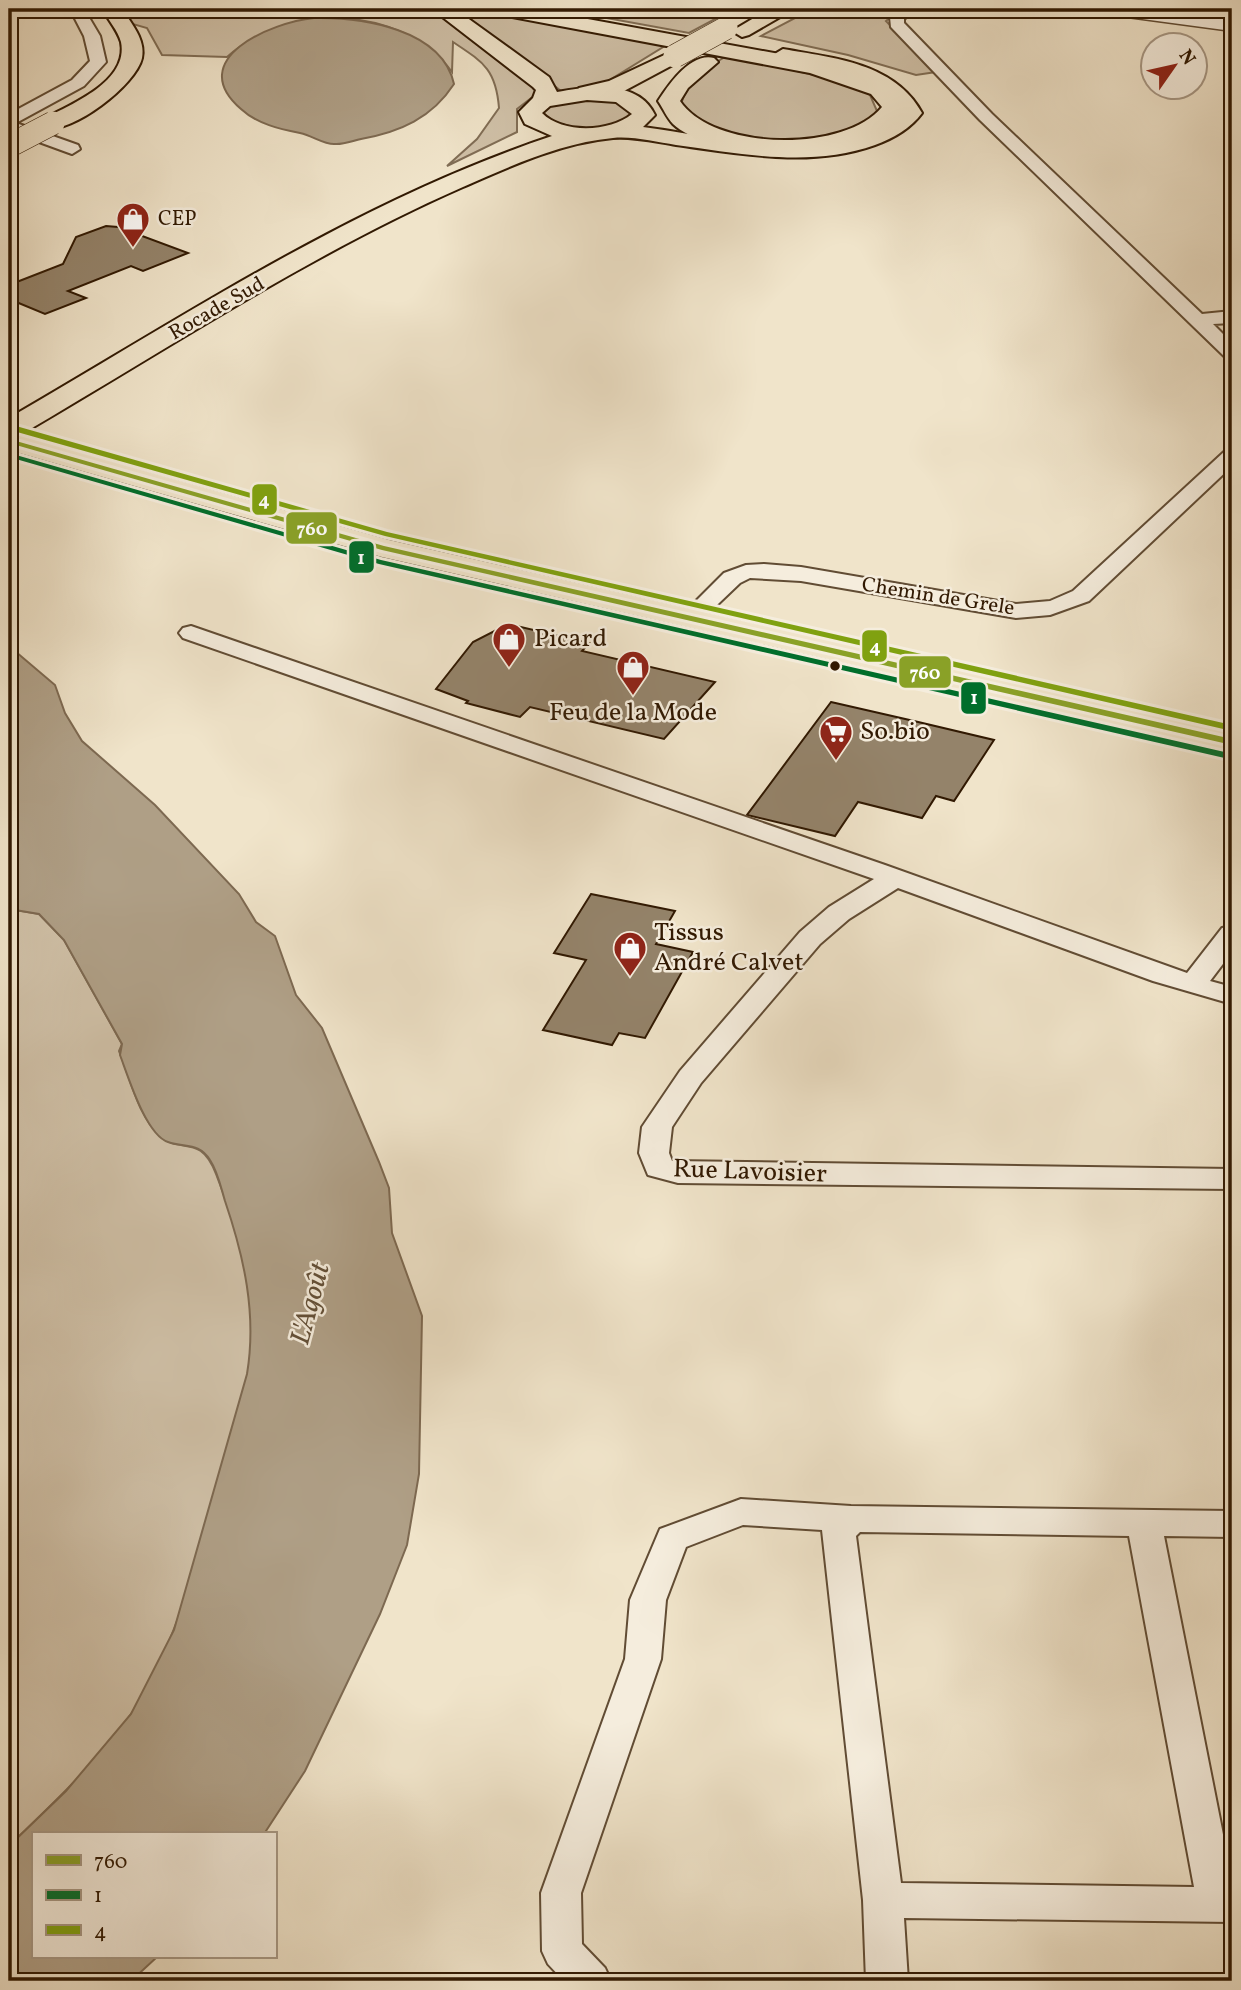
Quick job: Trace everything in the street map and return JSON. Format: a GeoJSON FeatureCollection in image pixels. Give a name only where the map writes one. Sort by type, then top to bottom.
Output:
{"type":"FeatureCollection","features":[{"type":"Feature","properties":{"kind":"main road"},"geometry":{"type":"LineString","coordinates":[[9,146],[121,79],[130,61],[131,43],[112,9]]}},
{"type":"Feature","properties":{"kind":"main road"},"geometry":{"type":"LineString","coordinates":[[442,9],[541,82],[547,90],[538,110]]}},
{"type":"Feature","properties":{"kind":"main road"},"geometry":{"type":"LineString","coordinates":[[501,9],[815,67],[879,89],[891,100],[893,108],[882,125],[867,133],[821,143],[764,145],[711,135],[678,120],[669,101],[691,59]]}},
{"type":"Feature","properties":{"kind":"main road"},"geometry":{"type":"LineString","coordinates":[[526,9],[849,69],[886,83],[900,93],[911,113],[901,124],[875,138],[834,148],[806,151],[748,149],[651,134],[548,127],[538,110]]}},
{"type":"Feature","properties":{"kind":"main road"},"geometry":{"type":"LineString","coordinates":[[538,110],[617,86],[691,59],[741,31],[762,9]]}},
{"type":"Feature","properties":{"kind":"main road"},"geometry":{"type":"LineString","coordinates":[[635,103],[649,84],[741,31],[786,9]]}},
{"type":"Feature","properties":{"kind":"main road"},"geometry":{"type":"LineString","coordinates":[[587,93],[635,103],[642,108],[644,115],[627,127],[599,132]]}},
{"type":"Feature","properties":{"kind":"main road","name":"Rocade Sud"},"geometry":{"type":"LineString","coordinates":[[428,193],[523,135],[538,110]]}},
{"type":"Feature","properties":{"kind":"main road","name":"Rocade Sud"},"geometry":{"type":"LineString","coordinates":[[12,438],[71,395],[357,229],[428,193],[556,140],[599,132]]}},
{"type":"Feature","properties":{"kind":"main road"},"geometry":{"type":"LineString","coordinates":[[12,438],[382,548],[1232,742]]}},
{"type":"Feature","properties":{"kind":"street"},"geometry":{"type":"LineString","coordinates":[[9,123],[78,83],[98,62],[92,36],[77,9]]}},
{"type":"Feature","properties":{"kind":"street"},"geometry":{"type":"LineString","coordinates":[[910,9],[897,17],[896,24],[977,108],[1232,353]]}},
{"type":"Feature","properties":{"kind":"street"},"geometry":{"type":"LineString","coordinates":[[1105,9],[1232,25]]}},
{"type":"Feature","properties":{"kind":"street"},"geometry":{"type":"LineString","coordinates":[[9,123],[72,149]]}},
{"type":"Feature","properties":{"kind":"street"},"geometry":{"type":"LineString","coordinates":[[1197,320],[1232,317]]}},
{"type":"Feature","properties":{"kind":"street","name":"Chemin de Grele"},"geometry":{"type":"LineString","coordinates":[[689,619],[721,585],[746,572],[755,571],[801,574],[1016,611],[1051,608],[1081,596],[1232,455]]}},
{"type":"Feature","properties":{"kind":"street"},"geometry":{"type":"LineString","coordinates":[[191,633],[895,878],[1163,975],[1195,982],[1232,996]]}},
{"type":"Feature","properties":{"kind":"street","name":"Rue Lavoisier"},"geometry":{"type":"LineString","coordinates":[[895,878],[839,913],[810,938],[690,1077],[657,1127],[654,1142],[659,1168],[678,1173],[1232,1179]]}},
{"type":"Feature","properties":{"kind":"street"},"geometry":{"type":"LineString","coordinates":[[1195,982],[1223,965],[1232,933]]}},
{"type":"Feature","properties":{"kind":"street"},"geometry":{"type":"LineString","coordinates":[[590,1981],[562,1951],[561,1893],[643,1659],[648,1600],[672,1538],[741,1512],[852,1519],[1232,1524]]}},
{"type":"Feature","properties":{"kind":"street"},"geometry":{"type":"LineString","coordinates":[[852,1519],[838,1533],[883,1900],[887,1981]]}},
{"type":"Feature","properties":{"kind":"street"},"geometry":{"type":"LineString","coordinates":[[883,1900],[1225,1905],[1144,1523]]}},
{"type":"Feature","properties":{"kind":"shaded area"},"geometry":{"type":"Polygon","coordinates":[[[121,9],[431,9],[451,20],[539,92],[517,109],[517,132],[447,166],[477,139],[499,108],[491,75],[480,61],[453,42],[452,72],[430,49],[404,33],[374,23],[343,18],[312,20],[281,27],[252,39],[227,57],[162,55],[147,28],[129,23],[121,9]]]}},
{"type":"Feature","properties":{"kind":"shaded area"},"geometry":{"type":"Polygon","coordinates":[[[452,9],[473,9],[668,44],[603,84],[561,91],[471,20],[452,9]]]}},
{"type":"Feature","properties":{"kind":"shaded area"},"geometry":{"type":"Polygon","coordinates":[[[557,9],[734,9],[689,33],[557,9]]]}},
{"type":"Feature","properties":{"kind":"shaded area"},"geometry":{"type":"Polygon","coordinates":[[[812,9],[901,9],[886,21],[936,72],[916,75],[848,55],[761,36],[812,9]]]}},
{"type":"Feature","properties":{"kind":"shaded area"},"geometry":{"type":"Polygon","coordinates":[[[728,55],[849,83],[870,95],[877,111],[867,123],[831,137],[781,140],[730,134],[710,128],[692,120],[681,104],[693,82],[728,55]]]}},
{"type":"Feature","properties":{"kind":"shaded area"},"geometry":{"type":"Polygon","coordinates":[[[600,98],[624,104],[632,114],[625,122],[602,129],[562,124],[542,115],[549,105],[600,98]]]}},
{"type":"Feature","properties":{"kind":"shaded area"},"geometry":{"type":"Polygon","coordinates":[[[9,909],[39,914],[64,940],[122,1044],[119,1051],[140,1107],[152,1128],[167,1141],[197,1149],[210,1161],[231,1215],[248,1279],[252,1344],[246,1383],[200,1550],[165,1652],[131,1714],[104,1750],[9,1846],[9,909]]]}},
{"type":"Feature","properties":{"kind":"water"},"geometry":{"type":"Polygon","coordinates":[[[314,18],[354,20],[398,30],[434,50],[447,65],[454,84],[436,106],[414,122],[389,132],[341,144],[326,143],[305,134],[277,128],[247,114],[226,91],[222,74],[228,59],[240,46],[257,35],[296,21],[314,18]]]}},
{"type":"Feature","properties":{"kind":"water","name":"L'Agoût"},"geometry":{"type":"Polygon","coordinates":[[[9,646],[55,685],[65,713],[82,741],[155,805],[239,894],[256,922],[275,936],[296,995],[322,1028],[379,1162],[389,1188],[392,1233],[422,1316],[419,1474],[407,1545],[380,1614],[305,1771],[265,1832],[32,1832],[32,1958],[156,1958],[131,1981],[9,1981],[9,1846],[66,1791],[131,1714],[174,1630],[247,1374],[250,1330],[247,1286],[238,1243],[219,1180],[210,1160],[201,1150],[168,1142],[152,1128],[139,1104],[120,1055],[122,1044],[64,940],[39,914],[9,909],[9,646]]]}},
{"type":"Feature","properties":{"kind":"building"},"geometry":{"type":"Polygon","coordinates":[[[106,226],[118,227],[188,253],[143,271],[131,266],[68,291],[86,298],[45,314],[9,299],[9,285],[63,264],[76,237],[106,226]]]}},
{"type":"Feature","properties":{"kind":"building"},"geometry":{"type":"Polygon","coordinates":[[[508,624],[589,643],[582,651],[715,682],[664,739],[530,707],[520,717],[466,703],[468,701],[436,689],[473,642],[508,624]]]}},
{"type":"Feature","properties":{"kind":"building","name":"So.bio"},"geometry":{"type":"Polygon","coordinates":[[[831,702],[994,740],[954,801],[936,796],[922,818],[858,802],[835,836],[747,815],[831,702]]]}},
{"type":"Feature","properties":{"kind":"building","name":"Tissus André Calvet"},"geometry":{"type":"Polygon","coordinates":[[[591,894],[675,911],[656,944],[693,952],[645,1038],[619,1033],[612,1045],[543,1030],[586,960],[554,953],[591,894]]]}},
{"type":"Feature","properties":{"kind":"transit line","name":"4"},"geometry":{"type":"LineString","coordinates":[[13,428],[385,534],[1232,728]]}},
{"type":"Feature","properties":{"kind":"transit line","name":"760"},"geometry":{"type":"LineString","coordinates":[[9,441],[382,548],[1232,742]]}},
{"type":"Feature","properties":{"kind":"transit line","name":"1"},"geometry":{"type":"LineString","coordinates":[[9,455],[379,562],[1229,756]]}},
{"type":"Feature","properties":{"kind":"place","name":"CEP"},"geometry":{"type":"Point","coordinates":[133,249]}},
{"type":"Feature","properties":{"kind":"place","name":"Picard"},"geometry":{"type":"Point","coordinates":[509,669]}},
{"type":"Feature","properties":{"kind":"place","name":"Feu de la Mode"},"geometry":{"type":"Point","coordinates":[633,697]}},
{"type":"Feature","properties":{"kind":"place","name":"So.bio"},"geometry":{"type":"Point","coordinates":[836,762]}},
{"type":"Feature","properties":{"kind":"place","name":"Tissus André Calvet"},"geometry":{"type":"Point","coordinates":[630,978]}}]}
